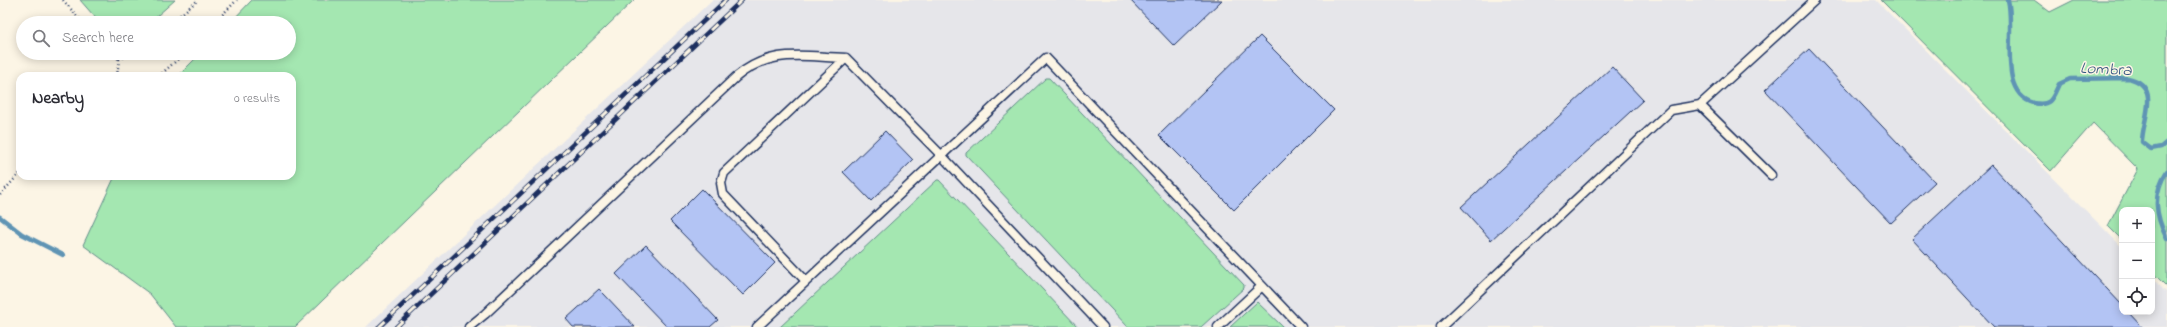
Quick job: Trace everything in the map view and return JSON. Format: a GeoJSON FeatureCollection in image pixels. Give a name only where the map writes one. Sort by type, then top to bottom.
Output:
{"type":"FeatureCollection","features":[{"type":"Feature","properties":{"kind":"lane"},"geometry":{"type":"LineString","coordinates":[[1441,327],[1671,110],[1700,105],[1815,0]]}},
{"type":"Feature","properties":{"kind":"lane"},"geometry":{"type":"LineString","coordinates":[[469,327],[485,314],[744,70],[763,60],[794,54],[846,58],[942,156],[1103,327]]}},
{"type":"Feature","properties":{"kind":"lane"},"geometry":{"type":"LineString","coordinates":[[806,281],[724,194],[721,183],[724,173],[846,58]]}},
{"type":"Feature","properties":{"kind":"lane"},"geometry":{"type":"LineString","coordinates":[[757,327],[1046,58],[1301,327]]}},
{"type":"Feature","properties":{"kind":"lane"},"geometry":{"type":"LineString","coordinates":[[1700,105],[1771,175]]}},
{"type":"Feature","properties":{"kind":"lane"},"geometry":{"type":"LineString","coordinates":[[1218,327],[1262,286]]}},
{"type":"Feature","properties":{"kind":"path"},"geometry":{"type":"LineString","coordinates":[[63,0],[77,16]]}},
{"type":"Feature","properties":{"kind":"path"},"geometry":{"type":"LineString","coordinates":[[179,16],[198,0]]}},
{"type":"Feature","properties":{"kind":"path"},"geometry":{"type":"LineString","coordinates":[[221,16],[237,0]]}},
{"type":"Feature","properties":{"kind":"path"},"geometry":{"type":"LineString","coordinates":[[117,72],[119,60]]}},
{"type":"Feature","properties":{"kind":"path"},"geometry":{"type":"LineString","coordinates":[[164,72],[177,60]]}},
{"type":"Feature","properties":{"kind":"path"},"geometry":{"type":"LineString","coordinates":[[0,195],[16,177]]}},
{"type":"Feature","properties":{"kind":"shaded area"},"geometry":{"type":"Polygon","coordinates":[[[712,0],[1876,0],[2119,244],[2119,315],[2155,315],[2155,281],[2167,293],[2167,327],[366,327],[712,0]]]}},
{"type":"Feature","properties":{"kind":"green space"},"geometry":{"type":"Polygon","coordinates":[[[80,0],[175,0],[157,16],[94,16],[80,0]]]}},
{"type":"Feature","properties":{"kind":"green space"},"geometry":{"type":"Polygon","coordinates":[[[252,0],[634,0],[295,327],[176,327],[150,294],[83,245],[113,180],[296,180],[296,72],[182,72],[194,60],[296,60],[296,16],[237,16],[252,0]]]}},
{"type":"Feature","properties":{"kind":"green space"},"geometry":{"type":"Polygon","coordinates":[[[1881,0],[2034,0],[2050,12],[2074,0],[2167,0],[2167,287],[2155,275],[2155,207],[2119,207],[2119,237],[2108,226],[2138,169],[2093,123],[2051,171],[1881,0]]]}},
{"type":"Feature","properties":{"kind":"green space"},"geometry":{"type":"Polygon","coordinates":[[[1046,78],[1049,78],[1244,285],[1244,288],[1201,327],[1128,327],[966,155],[966,153],[1046,78]]]}},
{"type":"Feature","properties":{"kind":"green space"},"geometry":{"type":"Polygon","coordinates":[[[937,180],[939,180],[1078,327],[780,327],[937,180]]]}},
{"type":"Feature","properties":{"kind":"green space"},"geometry":{"type":"Polygon","coordinates":[[[1257,302],[1283,327],[1230,327],[1257,302]]]}},
{"type":"Feature","properties":{"kind":"building"},"geometry":{"type":"Polygon","coordinates":[[[1130,0],[1222,0],[1174,46],[1130,0]]]}},
{"type":"Feature","properties":{"kind":"building"},"geometry":{"type":"Polygon","coordinates":[[[1260,36],[1334,110],[1234,210],[1159,135],[1260,36]]]}},
{"type":"Feature","properties":{"kind":"building"},"geometry":{"type":"Polygon","coordinates":[[[1809,49],[1935,182],[1891,223],[1765,90],[1809,49]]]}},
{"type":"Feature","properties":{"kind":"building"},"geometry":{"type":"Polygon","coordinates":[[[1612,67],[1643,100],[1491,240],[1461,207],[1612,67]]]}},
{"type":"Feature","properties":{"kind":"building"},"geometry":{"type":"Polygon","coordinates":[[[885,131],[913,160],[871,201],[843,172],[885,131]]]}},
{"type":"Feature","properties":{"kind":"building"},"geometry":{"type":"Polygon","coordinates":[[[1991,165],[2119,302],[2119,315],[2131,315],[2142,327],[1994,327],[1912,239],[1991,165]]]}},
{"type":"Feature","properties":{"kind":"building"},"geometry":{"type":"Polygon","coordinates":[[[702,189],[775,263],[743,295],[670,221],[702,189]]]}},
{"type":"Feature","properties":{"kind":"building"},"geometry":{"type":"Polygon","coordinates":[[[646,245],[718,320],[710,327],[667,327],[616,274],[646,245]]]}},
{"type":"Feature","properties":{"kind":"building"},"geometry":{"type":"Polygon","coordinates":[[[599,289],[635,327],[573,327],[566,319],[599,289]]]}},
{"type":"Feature","properties":{"kind":"waterway","name":"Lombra"},"geometry":{"type":"LineString","coordinates":[[2008,0],[2010,13],[2011,74],[2015,87],[2022,97],[2034,103],[2040,104],[2051,100],[2059,84],[2070,79],[2128,78],[2139,82],[2145,88],[2148,96],[2147,114],[2142,142],[2151,149],[2161,147],[2167,142]]}},
{"type":"Feature","properties":{"kind":"waterway","name":"Lombra"},"geometry":{"type":"LineString","coordinates":[[2167,171],[2162,180],[2157,196],[2158,213],[2167,239]]}},
{"type":"Feature","properties":{"kind":"waterway"},"geometry":{"type":"LineString","coordinates":[[0,217],[22,234],[63,255]]}},
{"type":"Feature","properties":{"kind":"railway"},"geometry":{"type":"LineString","coordinates":[[379,327],[726,0]]}},
{"type":"Feature","properties":{"kind":"railway"},"geometry":{"type":"LineString","coordinates":[[396,327],[742,0]]}}]}
